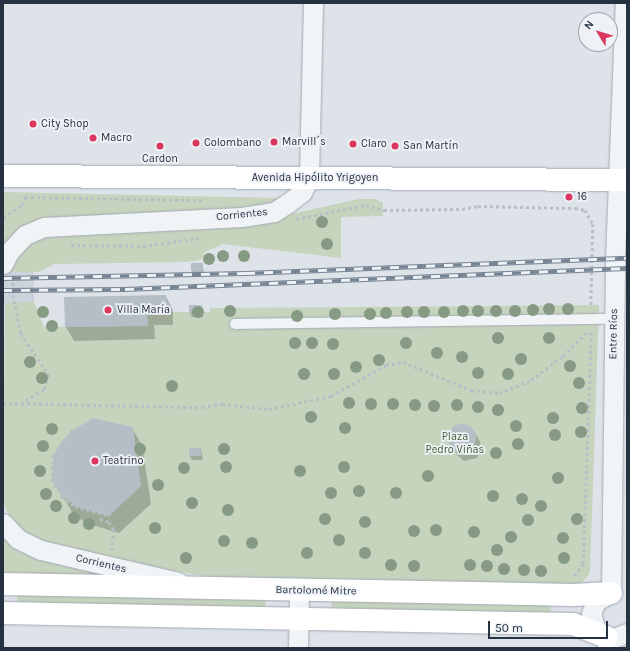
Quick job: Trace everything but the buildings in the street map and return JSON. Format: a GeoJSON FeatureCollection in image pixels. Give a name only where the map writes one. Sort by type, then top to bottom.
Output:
{"type":"FeatureCollection","features":[{"type":"Feature","properties":{"kind":"main road","name":"Avenida Hipólito Yrigoyen"},"geometry":{"type":"LineString","coordinates":[[3,176],[623,180]]}},
{"type":"Feature","properties":{"kind":"main road","name":"Bartolomé Mitre"},"geometry":{"type":"LineString","coordinates":[[3,584],[208,589],[619,595]]}},
{"type":"Feature","properties":{"kind":"main road"},"geometry":{"type":"LineString","coordinates":[[3,613],[573,624],[616,640]]}},
{"type":"Feature","properties":{"kind":"street"},"geometry":{"type":"LineString","coordinates":[[309,178],[313,3]]}},
{"type":"Feature","properties":{"kind":"street","name":"Entre Ríos"},"geometry":{"type":"LineString","coordinates":[[619,595],[625,3]]}},
{"type":"Feature","properties":{"kind":"street","name":"Corrientes"},"geometry":{"type":"LineString","coordinates":[[8,267],[9,252],[25,235],[44,227],[265,214],[288,203],[302,192],[309,178]]}},
{"type":"Feature","properties":{"kind":"street","name":"Corrientes"},"geometry":{"type":"LineString","coordinates":[[3,522],[9,531],[27,545],[208,589]]}},
{"type":"Feature","properties":{"kind":"street"},"geometry":{"type":"LineString","coordinates":[[298,648],[299,590]]}},
{"type":"Feature","properties":{"kind":"street"},"geometry":{"type":"LineString","coordinates":[[616,640],[596,630],[591,614],[600,597],[619,595]]}},
{"type":"Feature","properties":{"kind":"lane"},"geometry":{"type":"LineString","coordinates":[[235,324],[591,324],[621,319]]}},
{"type":"Feature","properties":{"kind":"path"},"geometry":{"type":"LineString","coordinates":[[3,218],[22,205],[25,197],[211,200]]}},
{"type":"Feature","properties":{"kind":"path"},"geometry":{"type":"LineString","coordinates":[[289,221],[366,205],[384,210],[462,209],[478,206],[575,208],[585,210],[593,224],[583,564],[574,576],[570,577]]}},
{"type":"Feature","properties":{"kind":"path"},"geometry":{"type":"LineString","coordinates":[[65,245],[143,246],[206,237]]}},
{"type":"Feature","properties":{"kind":"path"},"geometry":{"type":"LineString","coordinates":[[8,267],[12,295],[21,334],[48,375],[44,390],[22,403]]}},
{"type":"Feature","properties":{"kind":"path"},"geometry":{"type":"LineString","coordinates":[[3,403],[202,407],[222,404],[270,409],[331,396],[386,365],[403,362],[471,390],[499,393],[517,387],[541,373],[591,324]]}},
{"type":"Feature","properties":{"kind":"path"},"geometry":{"type":"LineString","coordinates":[[75,433],[63,459],[62,478],[74,494],[104,506],[108,513]]}},
{"type":"Feature","properties":{"kind":"path"},"geometry":{"type":"LineString","coordinates":[[75,433],[54,455],[52,479],[62,496],[75,506],[95,514],[109,516],[108,513]]}},
{"type":"Feature","properties":{"kind":"path"},"geometry":{"type":"LineString","coordinates":[[75,433],[59,457],[57,479],[65,492],[78,502],[108,513]]}},
{"type":"Feature","properties":{"kind":"path"},"geometry":{"type":"LineString","coordinates":[[88,452],[101,459],[105,474],[97,487],[82,490],[71,483],[67,471],[73,456],[88,452]]}},
{"type":"Feature","properties":{"kind":"path"},"geometry":{"type":"LineString","coordinates":[[100,519],[109,522],[114,530],[109,566]]}},
{"type":"Feature","properties":{"kind":"shaded area"},"geometry":{"type":"Polygon","coordinates":[[[3,272],[34,272],[34,303],[3,303],[3,272]]]}},
{"type":"Feature","properties":{"kind":"green space"},"geometry":{"type":"Polygon","coordinates":[[[3,192],[276,198],[278,200],[270,206],[61,219],[3,252],[3,192]]]}},
{"type":"Feature","properties":{"kind":"green space"},"geometry":{"type":"Polygon","coordinates":[[[359,199],[376,199],[383,203],[383,216],[341,217],[341,258],[223,244],[205,252],[201,260],[187,262],[55,264],[39,272],[7,272],[11,261],[38,235],[264,220],[359,199]]]}},
{"type":"Feature","properties":{"kind":"green space","name":"Plaza Pedro Viñas"},"geometry":{"type":"Polygon","coordinates":[[[34,302],[44,327],[147,326],[147,312],[210,312],[210,308],[599,305],[590,573],[580,585],[221,579],[115,560],[40,543],[11,522],[4,503],[3,492],[5,303],[34,302]]]}},
{"type":"Feature","properties":{"kind":"green space"},"geometry":{"type":"Polygon","coordinates":[[[3,535],[118,576],[3,574],[3,535]]]}},
{"type":"Feature","properties":{"kind":"green space"},"geometry":{"type":"Polygon","coordinates":[[[21,593],[265,600],[266,605],[263,608],[18,603],[17,596],[21,593]]]}},
{"type":"Feature","properties":{"kind":"green space"},"geometry":{"type":"Polygon","coordinates":[[[332,601],[551,603],[550,615],[331,609],[332,601]]]}},
{"type":"Feature","properties":{"kind":"railway"},"geometry":{"type":"LineString","coordinates":[[3,278],[246,273],[627,258]]}},
{"type":"Feature","properties":{"kind":"railway"},"geometry":{"type":"LineString","coordinates":[[3,290],[125,289],[627,268]]}},
{"type":"Feature","properties":{"kind":"place","name":"City Shop"},"geometry":{"type":"Point","coordinates":[33,124]}},
{"type":"Feature","properties":{"kind":"place","name":"Macro"},"geometry":{"type":"Point","coordinates":[93,138]}},
{"type":"Feature","properties":{"kind":"place","name":"Marvill´s"},"geometry":{"type":"Point","coordinates":[274,142]}},
{"type":"Feature","properties":{"kind":"place","name":"Colombano"},"geometry":{"type":"Point","coordinates":[196,143]}},
{"type":"Feature","properties":{"kind":"place","name":"Claro"},"geometry":{"type":"Point","coordinates":[353,144]}},
{"type":"Feature","properties":{"kind":"place","name":"Cardon"},"geometry":{"type":"Point","coordinates":[160,146]}},
{"type":"Feature","properties":{"kind":"place","name":"San Martín"},"geometry":{"type":"Point","coordinates":[395,146]}},
{"type":"Feature","properties":{"kind":"place","name":"16"},"geometry":{"type":"Point","coordinates":[569,197]}},
{"type":"Feature","properties":{"kind":"place","name":"Villa María"},"geometry":{"type":"Point","coordinates":[108,310]}},
{"type":"Feature","properties":{"kind":"place","name":"Teatrino"},"geometry":{"type":"Point","coordinates":[95,461]}}]}
